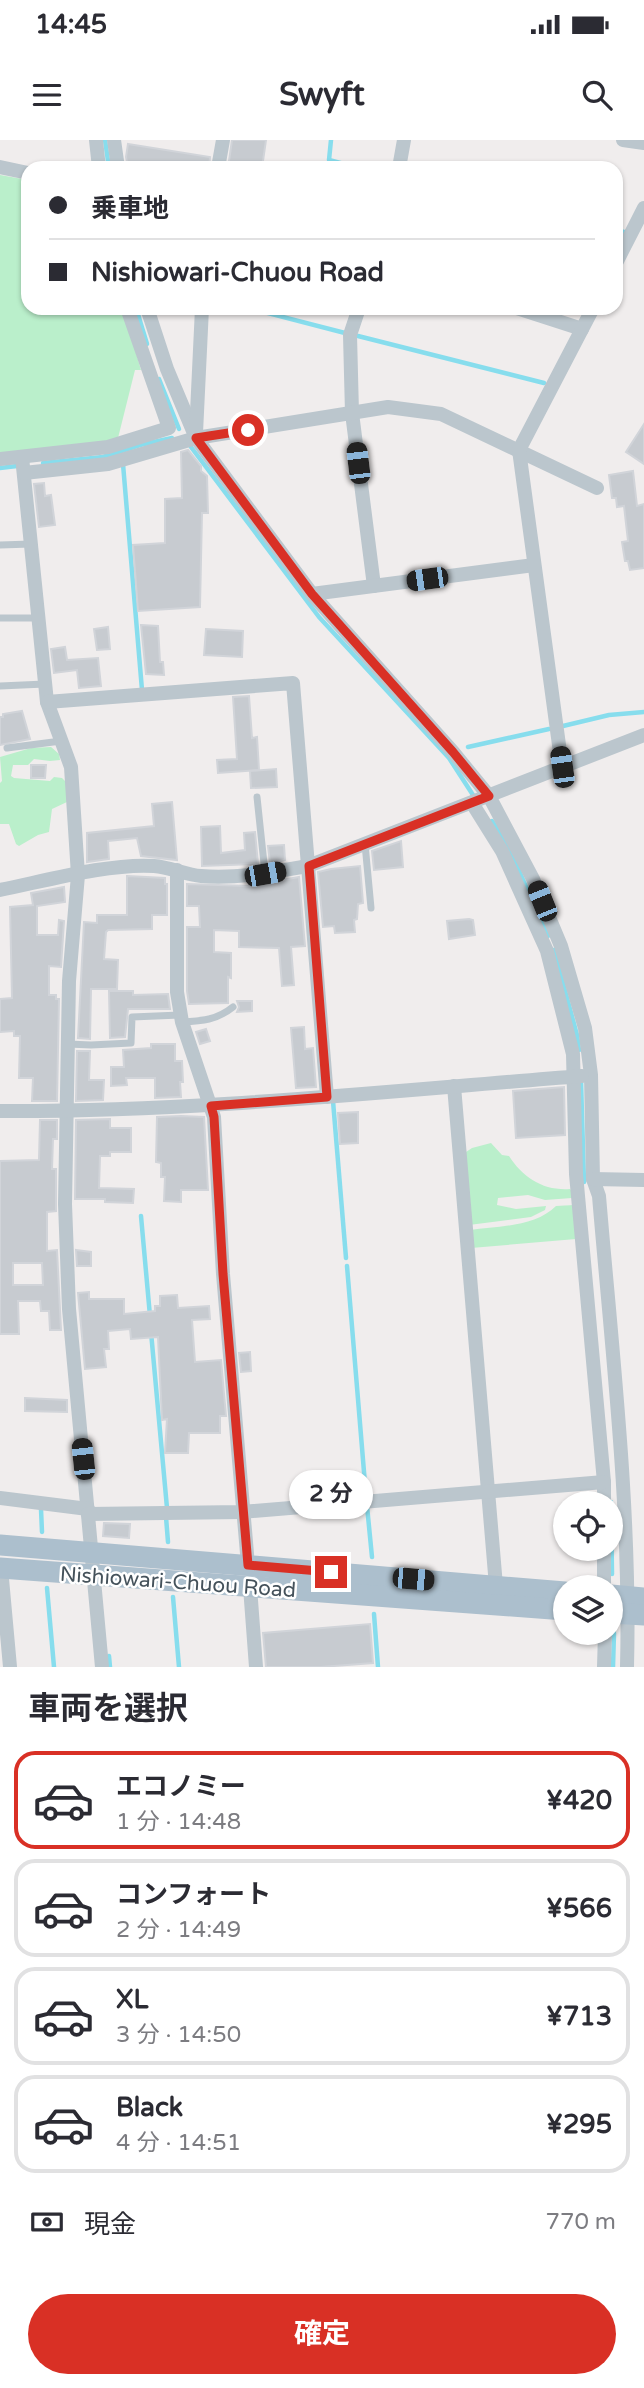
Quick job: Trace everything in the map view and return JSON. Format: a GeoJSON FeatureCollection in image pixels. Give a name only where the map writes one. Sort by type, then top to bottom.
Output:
{"type":"FeatureCollection","features":[{"type":"Feature","properties":{"kind":"main road","name":"Nishiowari-Chuou Road"},"geometry":{"type":"LineString","coordinates":[[0,1545],[553,1591]]}},
{"type":"Feature","properties":{"kind":"main road","name":"Nishiowari-Chuou Road"},"geometry":{"type":"LineString","coordinates":[[1,1568],[553,1609]]}},
{"type":"Feature","properties":{"kind":"street"},"geometry":{"type":"LineString","coordinates":[[96,140],[98,161]]}},
{"type":"Feature","properties":{"kind":"street"},"geometry":{"type":"LineString","coordinates":[[114,140],[117,161]]}},
{"type":"Feature","properties":{"kind":"street"},"geometry":{"type":"LineString","coordinates":[[219,161],[222,140]]}},
{"type":"Feature","properties":{"kind":"street"},"geometry":{"type":"LineString","coordinates":[[400,161],[404,140]]}},
{"type":"Feature","properties":{"kind":"street"},"geometry":{"type":"LineString","coordinates":[[623,140],[644,143]]}},
{"type":"Feature","properties":{"kind":"street"},"geometry":{"type":"LineString","coordinates":[[0,167],[21,172]]}},
{"type":"Feature","properties":{"kind":"street"},"geometry":{"type":"LineString","coordinates":[[623,249],[644,208]]}},
{"type":"Feature","properties":{"kind":"street"},"geometry":{"type":"LineString","coordinates":[[0,459],[108,447],[169,428],[129,315]]}},
{"type":"Feature","properties":{"kind":"street"},"geometry":{"type":"LineString","coordinates":[[149,315],[167,369],[196,438],[312,594],[489,796],[533,878],[561,946],[585,1028],[591,1075],[593,1179],[598,1196],[625,1508],[627,1667]]}},
{"type":"Feature","properties":{"kind":"street"},"geometry":{"type":"LineString","coordinates":[[196,438],[202,315]]}},
{"type":"Feature","properties":{"kind":"street"},"geometry":{"type":"LineString","coordinates":[[357,315],[350,335],[352,413],[374,586]]}},
{"type":"Feature","properties":{"kind":"street"},"geometry":{"type":"LineString","coordinates":[[539,315],[582,329]]}},
{"type":"Feature","properties":{"kind":"street"},"geometry":{"type":"LineString","coordinates":[[562,767],[519,450],[589,315]]}},
{"type":"Feature","properties":{"kind":"street"},"geometry":{"type":"LineString","coordinates":[[24,473],[108,464],[196,438],[388,407],[441,414],[597,488]]}},
{"type":"Feature","properties":{"kind":"street"},"geometry":{"type":"LineString","coordinates":[[22,457],[47,702],[71,767],[78,875],[69,981],[65,1204],[69,1309],[102,1667]]}},
{"type":"Feature","properties":{"kind":"street"},"geometry":{"type":"LineString","coordinates":[[312,594],[534,565]]}},
{"type":"Feature","properties":{"kind":"street"},"geometry":{"type":"LineString","coordinates":[[47,702],[293,683],[327,1097]]}},
{"type":"Feature","properties":{"kind":"street"},"geometry":{"type":"LineString","coordinates":[[0,890],[131,866],[156,866],[211,877],[265,874],[309,866],[644,735]]}},
{"type":"Feature","properties":{"kind":"street"},"geometry":{"type":"LineString","coordinates":[[472,803],[502,851],[547,951],[573,1054],[576,1174],[604,1491]]}},
{"type":"Feature","properties":{"kind":"street"},"geometry":{"type":"LineString","coordinates":[[177,870],[176,970],[181,1018],[214,1117],[223,1274],[248,1565]]}},
{"type":"Feature","properties":{"kind":"street"},"geometry":{"type":"LineString","coordinates":[[0,1111],[67,1112],[211,1106],[591,1075]]}},
{"type":"Feature","properties":{"kind":"street"},"geometry":{"type":"LineString","coordinates":[[454,1086],[496,1586]]}},
{"type":"Feature","properties":{"kind":"street"},"geometry":{"type":"LineString","coordinates":[[593,1179],[644,1180]]}},
{"type":"Feature","properties":{"kind":"street"},"geometry":{"type":"LineString","coordinates":[[0,1498],[88,1511],[242,1512],[604,1482]]}},
{"type":"Feature","properties":{"kind":"street"},"geometry":{"type":"LineString","coordinates":[[1,1568],[10,1667]]}},
{"type":"Feature","properties":{"kind":"street"},"geometry":{"type":"LineString","coordinates":[[250,1587],[257,1667]]}},
{"type":"Feature","properties":{"kind":"street"},"geometry":{"type":"LineString","coordinates":[[604,1667],[605,1645]]}},
{"type":"Feature","properties":{"kind":"lane"},"geometry":{"type":"LineString","coordinates":[[0,545],[31,544]]}},
{"type":"Feature","properties":{"kind":"lane"},"geometry":{"type":"LineString","coordinates":[[0,618],[38,618]]}},
{"type":"Feature","properties":{"kind":"lane"},"geometry":{"type":"LineString","coordinates":[[0,686],[45,684]]}},
{"type":"Feature","properties":{"kind":"lane"},"geometry":{"type":"LineString","coordinates":[[7,748],[61,741]]}},
{"type":"Feature","properties":{"kind":"lane"},"geometry":{"type":"LineString","coordinates":[[257,797],[265,874]]}},
{"type":"Feature","properties":{"kind":"lane"},"geometry":{"type":"LineString","coordinates":[[365,844],[372,908]]}},
{"type":"Feature","properties":{"kind":"lane"},"geometry":{"type":"LineString","coordinates":[[68,1044],[131,1042],[132,1017],[204,1020],[222,1016],[233,1007]]}},
{"type":"Feature","properties":{"kind":"green space"},"geometry":{"type":"Polygon","coordinates":[[[0,175],[21,179],[21,315],[125,315],[141,370],[135,370],[118,438],[109,442],[0,453],[0,175]]]}},
{"type":"Feature","properties":{"kind":"green space"},"geometry":{"type":"Polygon","coordinates":[[[51,747],[59,754],[60,760],[34,759],[28,765],[13,765],[11,776],[50,781],[54,777],[62,778],[66,782],[67,802],[52,809],[49,832],[19,846],[9,824],[0,824],[0,757],[31,748],[51,747]]]}},
{"type":"Feature","properties":{"kind":"green space"},"geometry":{"type":"Polygon","coordinates":[[[491,1143],[502,1155],[509,1156],[521,1171],[535,1182],[551,1188],[570,1189],[572,1198],[545,1200],[528,1195],[498,1198],[497,1205],[516,1209],[546,1206],[545,1210],[531,1217],[469,1225],[463,1154],[472,1148],[491,1143]]]}},
{"type":"Feature","properties":{"kind":"green space"},"geometry":{"type":"Polygon","coordinates":[[[574,1205],[576,1239],[471,1248],[470,1230],[527,1222],[556,1206],[574,1205]]]}},
{"type":"Feature","properties":{"kind":"building"},"geometry":{"type":"Polygon","coordinates":[[[232,140],[266,140],[263,161],[229,161],[232,140]]]}},
{"type":"Feature","properties":{"kind":"building"},"geometry":{"type":"Polygon","coordinates":[[[128,144],[210,157],[210,161],[127,161],[128,144]]]}},
{"type":"Feature","properties":{"kind":"building"},"geometry":{"type":"Polygon","coordinates":[[[644,424],[644,464],[626,452],[644,424]]]}},
{"type":"Feature","properties":{"kind":"building"},"geometry":{"type":"Polygon","coordinates":[[[188,450],[207,476],[208,513],[202,513],[200,607],[138,611],[133,545],[165,543],[165,499],[182,498],[181,452],[188,450]]]}},
{"type":"Feature","properties":{"kind":"building"},"geometry":{"type":"Polygon","coordinates":[[[633,471],[637,506],[644,504],[644,568],[630,570],[628,561],[625,561],[622,542],[628,541],[624,506],[617,507],[616,498],[612,498],[609,475],[633,471]]]}},
{"type":"Feature","properties":{"kind":"building"},"geometry":{"type":"Polygon","coordinates":[[[44,483],[45,496],[51,495],[55,525],[39,527],[34,484],[44,483]]]}},
{"type":"Feature","properties":{"kind":"building"},"geometry":{"type":"Polygon","coordinates":[[[141,625],[158,626],[160,662],[163,662],[164,675],[146,674],[141,625]]]}},
{"type":"Feature","properties":{"kind":"building"},"geometry":{"type":"Polygon","coordinates":[[[108,627],[110,649],[97,650],[94,629],[108,627]]]}},
{"type":"Feature","properties":{"kind":"building"},"geometry":{"type":"Polygon","coordinates":[[[206,629],[243,631],[242,657],[204,655],[206,629]]]}},
{"type":"Feature","properties":{"kind":"building"},"geometry":{"type":"Polygon","coordinates":[[[65,647],[67,660],[98,658],[101,686],[79,688],[77,670],[54,673],[51,649],[65,647]]]}},
{"type":"Feature","properties":{"kind":"building"},"geometry":{"type":"Polygon","coordinates":[[[249,696],[252,738],[257,737],[259,770],[218,773],[217,760],[237,759],[233,697],[249,696]]]}},
{"type":"Feature","properties":{"kind":"building"},"geometry":{"type":"Polygon","coordinates":[[[22,711],[30,739],[0,745],[0,717],[3,717],[3,714],[22,711]]]}},
{"type":"Feature","properties":{"kind":"building"},"geometry":{"type":"Polygon","coordinates":[[[31,765],[46,765],[45,778],[31,778],[31,765]]]}},
{"type":"Feature","properties":{"kind":"building"},"geometry":{"type":"Polygon","coordinates":[[[276,769],[277,787],[251,788],[250,771],[276,769]]]}},
{"type":"Feature","properties":{"kind":"building"},"geometry":{"type":"Polygon","coordinates":[[[172,802],[177,860],[141,856],[137,838],[108,841],[109,859],[87,862],[87,833],[154,826],[152,804],[172,802]]]}},
{"type":"Feature","properties":{"kind":"building"},"geometry":{"type":"Polygon","coordinates":[[[220,826],[221,853],[245,850],[244,833],[255,832],[258,864],[202,866],[201,827],[220,826]]]}},
{"type":"Feature","properties":{"kind":"building"},"geometry":{"type":"Polygon","coordinates":[[[401,841],[403,867],[374,870],[372,851],[401,841]]]}},
{"type":"Feature","properties":{"kind":"building"},"geometry":{"type":"Polygon","coordinates":[[[284,845],[285,860],[270,863],[268,846],[284,845]]]}},
{"type":"Feature","properties":{"kind":"building"},"geometry":{"type":"Polygon","coordinates":[[[360,866],[363,903],[358,904],[357,919],[354,920],[355,932],[335,933],[334,926],[323,927],[318,872],[360,866]]]}},
{"type":"Feature","properties":{"kind":"building"},"geometry":{"type":"Polygon","coordinates":[[[127,876],[165,878],[167,915],[152,915],[152,929],[106,932],[104,959],[118,960],[117,989],[91,989],[90,1039],[78,1038],[84,922],[97,923],[97,915],[127,915],[127,876]]]}},
{"type":"Feature","properties":{"kind":"building"},"geometry":{"type":"Polygon","coordinates":[[[299,877],[305,946],[291,947],[294,985],[282,986],[279,948],[239,947],[239,931],[214,930],[214,952],[231,953],[228,1003],[189,1004],[187,927],[200,927],[199,906],[187,906],[187,884],[249,886],[299,877]]]}},
{"type":"Feature","properties":{"kind":"building"},"geometry":{"type":"Polygon","coordinates":[[[64,887],[65,902],[37,906],[37,935],[58,935],[59,920],[64,921],[61,967],[49,966],[49,995],[56,995],[56,999],[59,999],[57,1101],[32,1101],[33,1078],[19,1078],[20,1036],[14,1036],[14,1031],[0,1032],[0,999],[12,998],[10,907],[33,905],[31,893],[64,887]]]}},
{"type":"Feature","properties":{"kind":"building"},"geometry":{"type":"Polygon","coordinates":[[[473,920],[475,935],[449,939],[447,921],[473,920]]]}},
{"type":"Feature","properties":{"kind":"building"},"geometry":{"type":"Polygon","coordinates":[[[109,991],[133,991],[133,995],[168,994],[170,1009],[128,1009],[125,1037],[110,1038],[109,991]]]}},
{"type":"Feature","properties":{"kind":"building"},"geometry":{"type":"Polygon","coordinates":[[[237,1001],[252,1001],[252,1011],[237,1012],[237,1001]]]}},
{"type":"Feature","properties":{"kind":"building"},"geometry":{"type":"Polygon","coordinates":[[[304,1027],[305,1049],[313,1048],[316,1087],[296,1088],[291,1028],[304,1027]]]}},
{"type":"Feature","properties":{"kind":"building"},"geometry":{"type":"Polygon","coordinates":[[[206,1029],[210,1041],[200,1044],[196,1032],[206,1029]]]}},
{"type":"Feature","properties":{"kind":"building"},"geometry":{"type":"Polygon","coordinates":[[[151,1044],[175,1044],[175,1061],[182,1061],[181,1097],[155,1098],[155,1078],[126,1078],[127,1085],[111,1086],[111,1067],[124,1067],[123,1050],[151,1048],[151,1044]]]}},
{"type":"Feature","properties":{"kind":"building"},"geometry":{"type":"Polygon","coordinates":[[[77,1051],[90,1051],[89,1080],[104,1080],[103,1100],[76,1101],[77,1051]]]}},
{"type":"Feature","properties":{"kind":"building"},"geometry":{"type":"Polygon","coordinates":[[[564,1087],[565,1135],[516,1138],[513,1091],[564,1087]]]}},
{"type":"Feature","properties":{"kind":"building"},"geometry":{"type":"Polygon","coordinates":[[[358,1112],[358,1143],[340,1144],[338,1113],[358,1112]]]}},
{"type":"Feature","properties":{"kind":"building"},"geometry":{"type":"Polygon","coordinates":[[[157,1117],[204,1117],[208,1190],[181,1190],[181,1202],[164,1201],[165,1177],[161,1177],[161,1163],[156,1162],[157,1117]]]}},
{"type":"Feature","properties":{"kind":"building"},"geometry":{"type":"Polygon","coordinates":[[[110,1119],[110,1128],[131,1128],[131,1152],[110,1152],[110,1156],[100,1156],[99,1188],[134,1189],[133,1203],[75,1199],[76,1120],[110,1119]]]}},
{"type":"Feature","properties":{"kind":"building"},"geometry":{"type":"Polygon","coordinates":[[[40,1120],[57,1120],[52,1169],[56,1169],[56,1211],[47,1212],[47,1251],[57,1250],[61,1330],[50,1330],[49,1311],[41,1311],[40,1301],[18,1301],[19,1334],[0,1334],[0,1161],[39,1160],[40,1120]],[[13,1263],[13,1285],[43,1285],[42,1263],[13,1263]]]}},
{"type":"Feature","properties":{"kind":"building"},"geometry":{"type":"Polygon","coordinates":[[[76,1250],[91,1252],[91,1266],[77,1266],[76,1250]]]}},
{"type":"Feature","properties":{"kind":"building"},"geometry":{"type":"Polygon","coordinates":[[[89,1292],[89,1299],[124,1299],[124,1314],[155,1311],[155,1306],[160,1306],[160,1296],[177,1295],[178,1308],[209,1306],[210,1319],[192,1320],[195,1362],[221,1360],[226,1416],[220,1416],[220,1433],[189,1433],[188,1453],[165,1453],[167,1419],[162,1420],[158,1337],[131,1339],[130,1329],[108,1331],[109,1349],[104,1349],[106,1367],[85,1369],[78,1293],[89,1292]]]}},
{"type":"Feature","properties":{"kind":"building"},"geometry":{"type":"Polygon","coordinates":[[[250,1352],[251,1371],[241,1372],[239,1353],[250,1352]]]}},
{"type":"Feature","properties":{"kind":"building"},"geometry":{"type":"Polygon","coordinates":[[[25,1398],[67,1400],[67,1412],[25,1411],[25,1398]]]}},
{"type":"Feature","properties":{"kind":"building"},"geometry":{"type":"Polygon","coordinates":[[[104,1523],[130,1524],[129,1538],[103,1536],[104,1523]]]}},
{"type":"Feature","properties":{"kind":"building"},"geometry":{"type":"Polygon","coordinates":[[[370,1624],[373,1663],[266,1667],[263,1633],[370,1624]]]}},
{"type":"Feature","properties":{"kind":"waterway"},"geometry":{"type":"LineString","coordinates":[[105,140],[108,161]]}},
{"type":"Feature","properties":{"kind":"waterway"},"geometry":{"type":"LineString","coordinates":[[331,140],[329,160],[333,161]]}},
{"type":"Feature","properties":{"kind":"waterway"},"geometry":{"type":"LineString","coordinates":[[138,315],[147,344]]}},
{"type":"Feature","properties":{"kind":"waterway"},"geometry":{"type":"LineString","coordinates":[[275,315],[345,333]]}},
{"type":"Feature","properties":{"kind":"waterway"},"geometry":{"type":"LineString","coordinates":[[358,336],[544,383]]}},
{"type":"Feature","properties":{"kind":"waterway"},"geometry":{"type":"LineString","coordinates":[[159,379],[179,429]]}},
{"type":"Feature","properties":{"kind":"waterway"},"geometry":{"type":"LineString","coordinates":[[43,463],[103,457],[172,438]]}},
{"type":"Feature","properties":{"kind":"waterway"},"geometry":{"type":"LineString","coordinates":[[191,447],[319,617],[449,758],[473,795]]}},
{"type":"Feature","properties":{"kind":"waterway"},"geometry":{"type":"LineString","coordinates":[[123,464],[142,690]]}},
{"type":"Feature","properties":{"kind":"waterway"},"geometry":{"type":"LineString","coordinates":[[0,468],[17,466]]}},
{"type":"Feature","properties":{"kind":"waterway"},"geometry":{"type":"LineString","coordinates":[[563,726],[609,715],[644,712]]}},
{"type":"Feature","properties":{"kind":"waterway"},"geometry":{"type":"LineString","coordinates":[[468,747],[549,729]]}},
{"type":"Feature","properties":{"kind":"waterway"},"geometry":{"type":"LineString","coordinates":[[492,821],[507,844],[548,936]]}},
{"type":"Feature","properties":{"kind":"waterway"},"geometry":{"type":"LineString","coordinates":[[554,950],[579,1050]]}},
{"type":"Feature","properties":{"kind":"waterway"},"geometry":{"type":"LineString","coordinates":[[581,1081],[584,1182]]}},
{"type":"Feature","properties":{"kind":"waterway"},"geometry":{"type":"LineString","coordinates":[[333,1101],[346,1258]]}},
{"type":"Feature","properties":{"kind":"waterway"},"geometry":{"type":"LineString","coordinates":[[141,1216],[150,1316]]}},
{"type":"Feature","properties":{"kind":"waterway"},"geometry":{"type":"LineString","coordinates":[[347,1266],[366,1496]]}},
{"type":"Feature","properties":{"kind":"waterway"},"geometry":{"type":"LineString","coordinates":[[151,1332],[167,1508]]}},
{"type":"Feature","properties":{"kind":"waterway"},"geometry":{"type":"LineString","coordinates":[[367,1506],[372,1557]]}},
{"type":"Feature","properties":{"kind":"waterway"},"geometry":{"type":"LineString","coordinates":[[41,1509],[42,1532]]}},
{"type":"Feature","properties":{"kind":"waterway"},"geometry":{"type":"LineString","coordinates":[[166,1517],[168,1542]]}},
{"type":"Feature","properties":{"kind":"waterway"},"geometry":{"type":"LineString","coordinates":[[612,1561],[612,1574]]}},
{"type":"Feature","properties":{"kind":"waterway"},"geometry":{"type":"LineString","coordinates":[[47,1588],[54,1667]]}},
{"type":"Feature","properties":{"kind":"waterway"},"geometry":{"type":"LineString","coordinates":[[173,1597],[179,1667]]}},
{"type":"Feature","properties":{"kind":"waterway"},"geometry":{"type":"LineString","coordinates":[[374,1614],[378,1667]]}},
{"type":"Feature","properties":{"kind":"waterway"},"geometry":{"type":"LineString","coordinates":[[613,1667],[614,1645]]}},
{"type":"Feature","properties":{"kind":"waterway"},"geometry":{"type":"LineString","coordinates":[[109,1656],[110,1667]]}},
{"type":"Feature","properties":{"kind":"route"},"geometry":{"type":"LineString","coordinates":[[248,430],[196,438],[312,594],[489,796],[309,866],[327,1097],[211,1106],[214,1117],[223,1274],[248,1565],[331,1572]]}}]}
